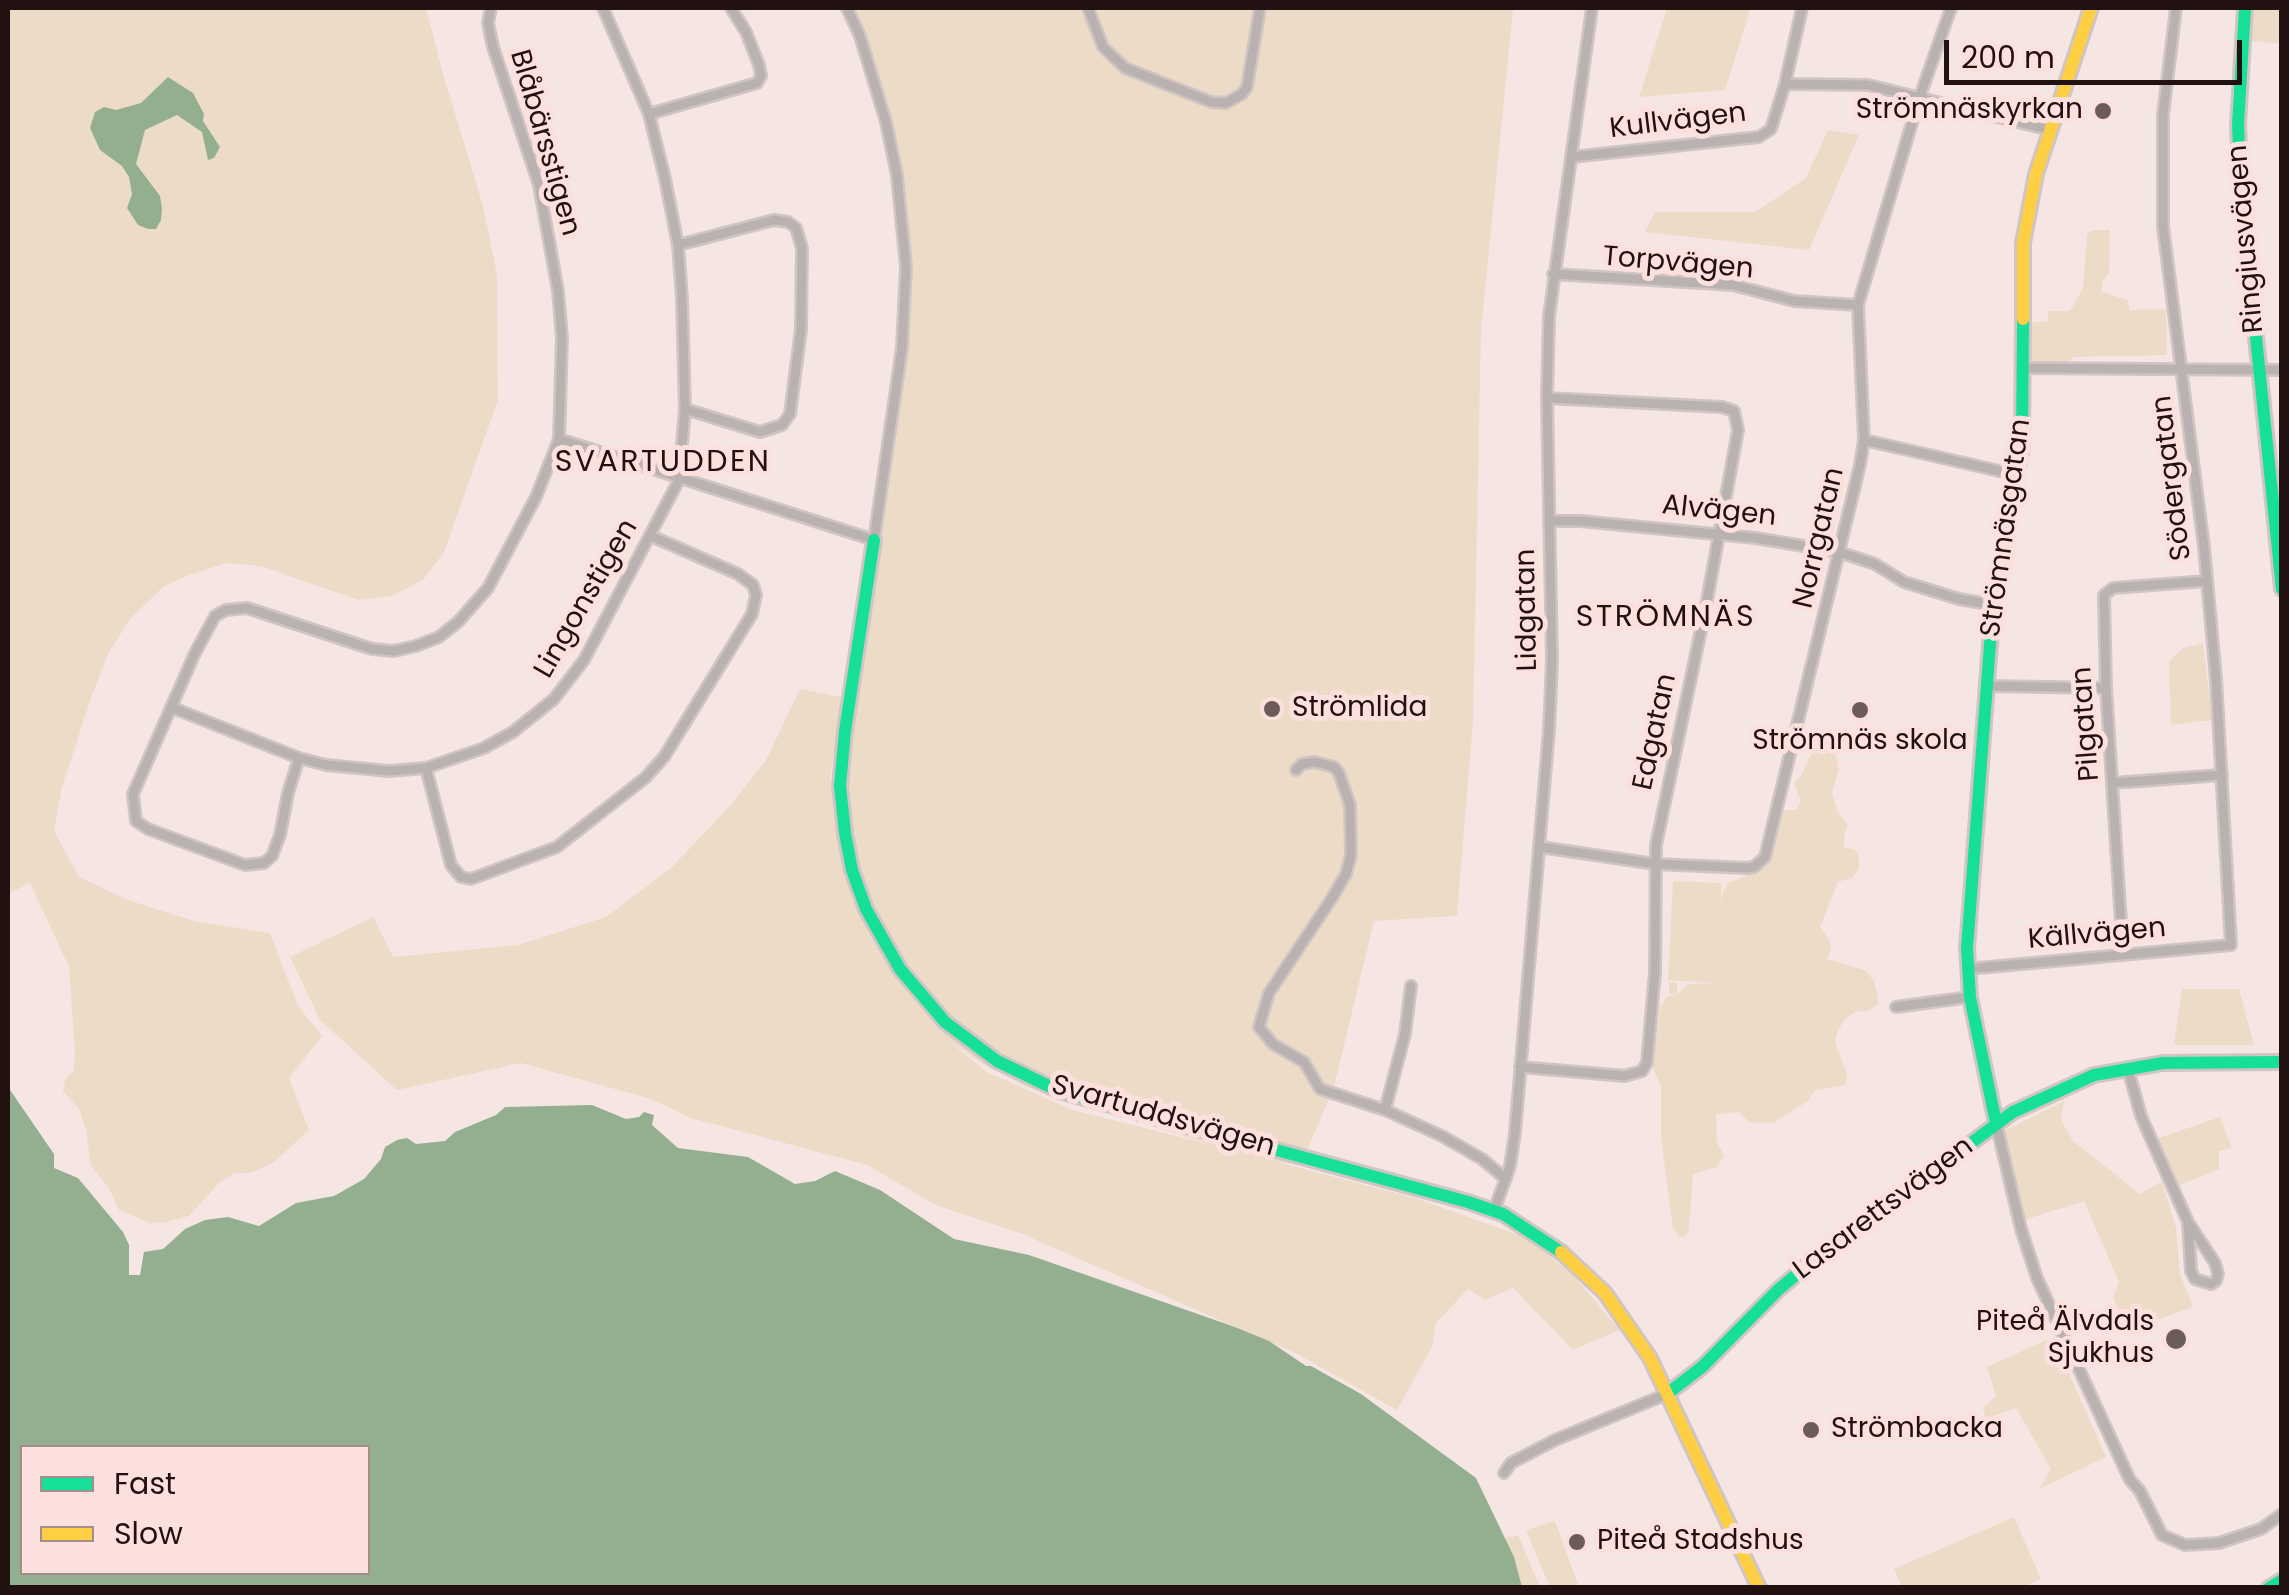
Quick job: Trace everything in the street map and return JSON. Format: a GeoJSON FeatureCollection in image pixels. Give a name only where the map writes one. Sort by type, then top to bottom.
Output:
{"type":"FeatureCollection","features":[{"type":"Feature","properties":{"kind":"street","name":"Blåbärsstigen"},"geometry":{"type":"LineString","coordinates":[[173,708],[202,640],[215,616],[226,610],[247,608],[372,649],[394,651],[438,637],[458,622],[488,588],[536,497],[559,440],[562,338],[553,253],[530,154],[493,47],[488,24],[490,8]]}},
{"type":"Feature","properties":{"kind":"street","name":"Lingonstigen"},"geometry":{"type":"LineString","coordinates":[[173,708],[299,758],[355,770],[426,768],[484,748],[513,732],[554,699],[600,632],[679,480],[685,409],[678,245],[649,114],[603,8]]}},
{"type":"Feature","properties":{"kind":"street"},"geometry":{"type":"LineString","coordinates":[[649,114],[758,83],[759,64],[746,32],[730,8]]}},
{"type":"Feature","properties":{"kind":"street","name":"Svartuddsvägen"},"geometry":{"type":"LineString","coordinates":[[847,8],[860,36],[886,122],[905,248],[902,348],[844,732],[840,786],[852,870],[866,910],[900,969],[945,1022],[997,1061],[1059,1090],[1494,1211],[1555,1246],[1605,1293],[1650,1358],[1759,1588]]}},
{"type":"Feature","properties":{"kind":"street"},"geometry":{"type":"LineString","coordinates":[[1088,8],[1103,48],[1125,68],[1220,103],[1232,100],[1247,87],[1260,8]]}},
{"type":"Feature","properties":{"kind":"street","name":"Lidgatan"},"geometry":{"type":"LineString","coordinates":[[1494,1211],[1506,1179],[1515,1133],[1552,661],[1546,398],[1553,274],[1592,8]]}},
{"type":"Feature","properties":{"kind":"street"},"geometry":{"type":"LineString","coordinates":[[1802,8],[1785,84],[1868,85],[2050,130]]}},
{"type":"Feature","properties":{"kind":"street","name":"Norrgatan"},"geometry":{"type":"LineString","coordinates":[[1540,847],[1655,864],[1747,868],[1765,857],[1864,440],[1858,305],[1919,99],[1951,8]]}},
{"type":"Feature","properties":{"kind":"street","name":"Strömnäsgatan"},"geometry":{"type":"LineString","coordinates":[[2091,8],[2036,174],[2023,242],[2024,414],[1993,605],[1968,929],[1970,997],[2021,1229],[2037,1278],[2130,1480],[2140,1491],[2162,1535],[2185,1545],[2219,1543],[2261,1529],[2282,1514]]}},
{"type":"Feature","properties":{"kind":"street","name":"Södergatan"},"geometry":{"type":"LineString","coordinates":[[2176,8],[2163,115],[2162,227],[2207,580],[2232,945]]}},
{"type":"Feature","properties":{"kind":"street","name":"Ringiusvägen"},"geometry":{"type":"LineString","coordinates":[[2246,8],[2238,125],[2248,277],[2282,589]]}},
{"type":"Feature","properties":{"kind":"street","name":"Kullvägen"},"geometry":{"type":"LineString","coordinates":[[1571,156],[1759,136],[1771,128],[1785,84]]}},
{"type":"Feature","properties":{"kind":"street"},"geometry":{"type":"LineString","coordinates":[[678,245],[774,220],[796,228],[802,248],[801,329],[790,414],[782,425],[760,432],[685,409]]}},
{"type":"Feature","properties":{"kind":"street","name":"Torpvägen"},"geometry":{"type":"LineString","coordinates":[[1553,274],[1732,285],[1806,303],[1858,305]]}},
{"type":"Feature","properties":{"kind":"street"},"geometry":{"type":"LineString","coordinates":[[2024,368],[2282,370]]}},
{"type":"Feature","properties":{"kind":"street","name":"Edgatan"},"geometry":{"type":"LineString","coordinates":[[1520,1067],[1624,1076],[1642,1071],[1647,1063],[1655,972],[1655,864],[1661,814],[1738,430],[1734,411],[1722,407],[1546,398]]}},
{"type":"Feature","properties":{"kind":"street"},"geometry":{"type":"LineString","coordinates":[[559,440],[874,540]]}},
{"type":"Feature","properties":{"kind":"street"},"geometry":{"type":"LineString","coordinates":[[1864,440],[2017,475]]}},
{"type":"Feature","properties":{"kind":"street","name":"Alvägen"},"geometry":{"type":"LineString","coordinates":[[1549,521],[1756,538],[1839,552],[1875,564],[1904,582],[1993,605]]}},
{"type":"Feature","properties":{"kind":"street"},"geometry":{"type":"LineString","coordinates":[[426,768],[452,866],[461,877],[472,880],[557,847],[645,778],[664,757],[752,614],[756,595],[753,584],[738,574],[651,536]]}},
{"type":"Feature","properties":{"kind":"street","name":"Pilgatan"},"geometry":{"type":"LineString","coordinates":[[2124,955],[2106,688],[2104,596],[2108,591],[2207,580]]}},
{"type":"Feature","properties":{"kind":"street"},"geometry":{"type":"LineString","coordinates":[[1987,686],[2106,688]]}},
{"type":"Feature","properties":{"kind":"street"},"geometry":{"type":"LineString","coordinates":[[173,708],[133,794],[136,821],[148,829],[245,865],[264,863],[272,856],[280,834],[299,758]]}},
{"type":"Feature","properties":{"kind":"street"},"geometry":{"type":"LineString","coordinates":[[1296,770],[1302,764],[1315,762],[1334,767],[1339,773],[1350,805],[1351,855],[1346,874],[1332,898],[1270,993],[1259,1027],[1272,1044],[1304,1062],[1320,1090],[1385,1110],[1482,1158],[1506,1179]]}},
{"type":"Feature","properties":{"kind":"street"},"geometry":{"type":"LineString","coordinates":[[2113,783],[2222,775]]}},
{"type":"Feature","properties":{"kind":"street","name":"Källvägen"},"geometry":{"type":"LineString","coordinates":[[1968,969],[2232,945]]}},
{"type":"Feature","properties":{"kind":"street"},"geometry":{"type":"LineString","coordinates":[[1385,1110],[1405,1034],[1411,986]]}},
{"type":"Feature","properties":{"kind":"street"},"geometry":{"type":"LineString","coordinates":[[1896,1007],[1970,997]]}},
{"type":"Feature","properties":{"kind":"street","name":"Lasarettsvägen"},"geometry":{"type":"LineString","coordinates":[[1666,1394],[1702,1367],[1796,1274],[1996,1123],[2086,1078],[2189,1061],[2282,1062]]}},
{"type":"Feature","properties":{"kind":"street"},"geometry":{"type":"LineString","coordinates":[[2128,1070],[2142,1116],[2188,1222],[2214,1263],[2218,1274],[2211,1284],[2195,1279],[2191,1271],[2188,1222]]}},
{"type":"Feature","properties":{"kind":"street"},"geometry":{"type":"LineString","coordinates":[[1504,1474],[1512,1463],[1555,1440],[1666,1394]]}},
{"type":"Feature","properties":{"kind":"street"},"geometry":{"type":"LineString","coordinates":[[2269,1588],[2282,1580]]}},
{"type":"Feature","properties":{"kind":"shaded area"},"geometry":{"type":"Polygon","coordinates":[[[8,8],[426,8],[483,206],[497,274],[498,400],[444,552],[423,580],[392,596],[358,600],[261,566],[227,563],[189,575],[163,587],[130,619],[108,654],[92,695],[62,787],[54,831],[79,877],[128,900],[194,921],[270,933],[298,1006],[322,1036],[289,1078],[309,1130],[273,1163],[253,1172],[234,1174],[220,1182],[189,1216],[166,1222],[150,1223],[119,1210],[109,1188],[91,1166],[79,1109],[63,1091],[65,1080],[74,1070],[75,1054],[69,967],[30,883],[8,894],[8,8]]]}},
{"type":"Feature","properties":{"kind":"shaded area"},"geometry":{"type":"Polygon","coordinates":[[[844,8],[1513,8],[1481,331],[1473,722],[1457,916],[1374,921],[1334,1087],[1301,1165],[1274,1161],[1418,1199],[1528,1238],[1571,1273],[1620,1330],[1573,1350],[1513,1288],[1485,1300],[1468,1289],[1436,1323],[1432,1347],[1397,1410],[1295,1353],[1020,1233],[936,1205],[867,1165],[691,1118],[651,1099],[521,1063],[397,1090],[320,1020],[290,957],[373,917],[393,957],[518,945],[606,917],[671,868],[729,807],[766,760],[800,689],[842,697],[830,780],[835,823],[903,346],[903,204],[873,76],[844,8]],[[945,1038],[987,1072],[1073,1110],[1208,1144],[1024,1086],[945,1038]]]}},
{"type":"Feature","properties":{"kind":"shaded area"},"geometry":{"type":"Polygon","coordinates":[[[1667,8],[1750,10],[1725,90],[1639,97],[1667,8]]]}},
{"type":"Feature","properties":{"kind":"shaded area"},"geometry":{"type":"Polygon","coordinates":[[[2254,8],[2281,8],[2281,44],[2250,41],[2254,8]]]}},
{"type":"Feature","properties":{"kind":"shaded area"},"geometry":{"type":"Polygon","coordinates":[[[168,77],[193,93],[204,114],[203,121],[220,147],[214,158],[208,160],[202,132],[177,115],[145,130],[136,164],[160,196],[162,209],[156,229],[148,229],[138,225],[127,208],[132,194],[129,177],[122,166],[100,150],[90,128],[95,112],[104,107],[116,110],[141,103],[168,77]]]}},
{"type":"Feature","properties":{"kind":"shaded area"},"geometry":{"type":"Polygon","coordinates":[[[1828,130],[1859,135],[1809,250],[1645,232],[1655,212],[1755,212],[1806,178],[1828,130]]]}},
{"type":"Feature","properties":{"kind":"shaded area"},"geometry":{"type":"Polygon","coordinates":[[[2110,230],[2109,273],[2102,282],[2102,292],[2128,300],[2130,310],[2166,309],[2167,355],[2073,357],[2066,365],[2031,366],[2027,323],[2048,321],[2048,311],[2070,311],[2083,288],[2087,234],[2110,230]]]}},
{"type":"Feature","properties":{"kind":"shaded area"},"geometry":{"type":"Polygon","coordinates":[[[2203,643],[2212,720],[2171,725],[2169,661],[2183,648],[2203,643]]]}},
{"type":"Feature","properties":{"kind":"shaded area"},"geometry":{"type":"Polygon","coordinates":[[[1814,747],[1836,755],[1839,769],[1832,792],[1837,811],[1848,826],[1844,847],[1856,850],[1859,858],[1859,869],[1852,878],[1838,882],[1820,927],[1830,941],[1827,959],[1865,970],[1874,981],[1879,1003],[1870,1010],[1855,1012],[1844,1020],[1837,1033],[1835,1043],[1847,1073],[1845,1085],[1815,1090],[1808,1101],[1773,1123],[1749,1122],[1739,1112],[1716,1114],[1717,1142],[1724,1156],[1717,1167],[1693,1174],[1689,1230],[1685,1237],[1679,1237],[1673,1228],[1661,1138],[1661,1087],[1653,1069],[1660,1006],[1667,997],[1676,995],[1669,994],[1669,982],[1677,983],[1677,994],[1688,984],[1718,983],[1668,980],[1673,881],[1721,883],[1721,909],[1728,883],[1755,872],[1772,857],[1783,810],[1796,810],[1801,802],[1794,783],[1814,747]]]}},
{"type":"Feature","properties":{"kind":"shaded area"},"geometry":{"type":"Polygon","coordinates":[[[2182,989],[2239,989],[2254,1045],[2174,1045],[2182,989]]]}},
{"type":"Feature","properties":{"kind":"shaded area"},"geometry":{"type":"Polygon","coordinates":[[[8,1087],[54,1154],[54,1168],[78,1178],[123,1232],[129,1245],[129,1275],[140,1275],[144,1252],[163,1249],[185,1229],[205,1220],[228,1217],[259,1226],[296,1203],[334,1196],[364,1179],[381,1159],[385,1147],[397,1140],[407,1138],[416,1144],[445,1141],[505,1107],[592,1105],[626,1119],[644,1112],[654,1115],[652,1125],[678,1148],[748,1157],[795,1184],[815,1181],[835,1171],[880,1190],[954,1239],[1029,1255],[1235,1327],[1269,1341],[1306,1366],[1361,1394],[1476,1478],[1514,1557],[1522,1587],[8,1587],[8,1087]]]}},
{"type":"Feature","properties":{"kind":"shaded area"},"geometry":{"type":"Polygon","coordinates":[[[2064,1101],[2061,1120],[2073,1141],[2140,1194],[2162,1181],[2176,1228],[2180,1274],[2193,1307],[2127,1331],[2113,1297],[2119,1282],[2084,1201],[2024,1220],[2004,1131],[2064,1101]]]}},
{"type":"Feature","properties":{"kind":"shaded area"},"geometry":{"type":"Polygon","coordinates":[[[2220,1117],[2232,1148],[2219,1151],[2219,1169],[2178,1186],[2156,1139],[2220,1117]]]}},
{"type":"Feature","properties":{"kind":"shaded area"},"geometry":{"type":"Polygon","coordinates":[[[2053,1337],[2106,1457],[2039,1489],[2051,1469],[2016,1408],[1986,1419],[1983,1408],[1996,1396],[1987,1367],[2053,1337]]]}},
{"type":"Feature","properties":{"kind":"shaded area"},"geometry":{"type":"Polygon","coordinates":[[[2014,1517],[2041,1579],[2022,1587],[1902,1587],[1894,1569],[2014,1517]]]}},
{"type":"Feature","properties":{"kind":"shaded area"},"geometry":{"type":"Polygon","coordinates":[[[1555,1521],[1579,1587],[1550,1587],[1526,1530],[1555,1521]]]}},
{"type":"Feature","properties":{"kind":"shaded area"},"geometry":{"type":"Polygon","coordinates":[[[1518,1535],[1540,1587],[1516,1587],[1498,1540],[1518,1535]]]}},
{"type":"Feature","properties":{"kind":"traffic: fast"},"geometry":{"type":"LineString","coordinates":[[2245,8],[2238,125],[2241,192],[2282,589]]}},
{"type":"Feature","properties":{"kind":"traffic: fast"},"geometry":{"type":"LineString","coordinates":[[1996,1123],[1970,997],[1967,948],[1993,605],[2022,447],[2023,319]]}},
{"type":"Feature","properties":{"kind":"traffic: fast"},"geometry":{"type":"LineString","coordinates":[[874,540],[845,731],[840,786],[845,833],[852,870],[866,909],[900,969],[945,1022],[997,1061],[1059,1091],[1468,1202],[1503,1214],[1561,1252]]}},
{"type":"Feature","properties":{"kind":"traffic: fast"},"geometry":{"type":"LineString","coordinates":[[1667,1394],[1702,1367],[1778,1290],[1817,1257],[2013,1112],[2094,1075],[2163,1063],[2282,1062]]}},
{"type":"Feature","properties":{"kind":"traffic: fast"},"geometry":{"type":"LineString","coordinates":[[2269,1588],[2282,1580]]}},
{"type":"Feature","properties":{"kind":"traffic: slow"},"geometry":{"type":"LineString","coordinates":[[2023,319],[2023,243],[2036,174],[2091,8]]}},
{"type":"Feature","properties":{"kind":"traffic: slow"},"geometry":{"type":"LineString","coordinates":[[1561,1252],[1605,1293],[1650,1358],[1759,1588]]}},
{"type":"Feature","properties":{"kind":"place","name":"Strömnäskyrkan"},"geometry":{"type":"Point","coordinates":[2103,111]}},
{"type":"Feature","properties":{"kind":"place","name":"Strömlida"},"geometry":{"type":"Point","coordinates":[1272,709]}},
{"type":"Feature","properties":{"kind":"place","name":"Strömnäs skola"},"geometry":{"type":"Point","coordinates":[1860,710]}},
{"type":"Feature","properties":{"kind":"place","name":"Piteå Älvdals Sjukhus"},"geometry":{"type":"Point","coordinates":[2176,1339]}},
{"type":"Feature","properties":{"kind":"place","name":"Strömbacka"},"geometry":{"type":"Point","coordinates":[1811,1430]}},
{"type":"Feature","properties":{"kind":"place","name":"Piteå Stadshus"},"geometry":{"type":"Point","coordinates":[1577,1542]}},
{"type":"Feature","properties":{"kind":"district","name":"SVARTUDDEN"},"geometry":{"type":"Point","coordinates":[663,463]}},
{"type":"Feature","properties":{"kind":"district","name":"STRÖMNÄS"},"geometry":{"type":"Point","coordinates":[1666,618]}}]}
